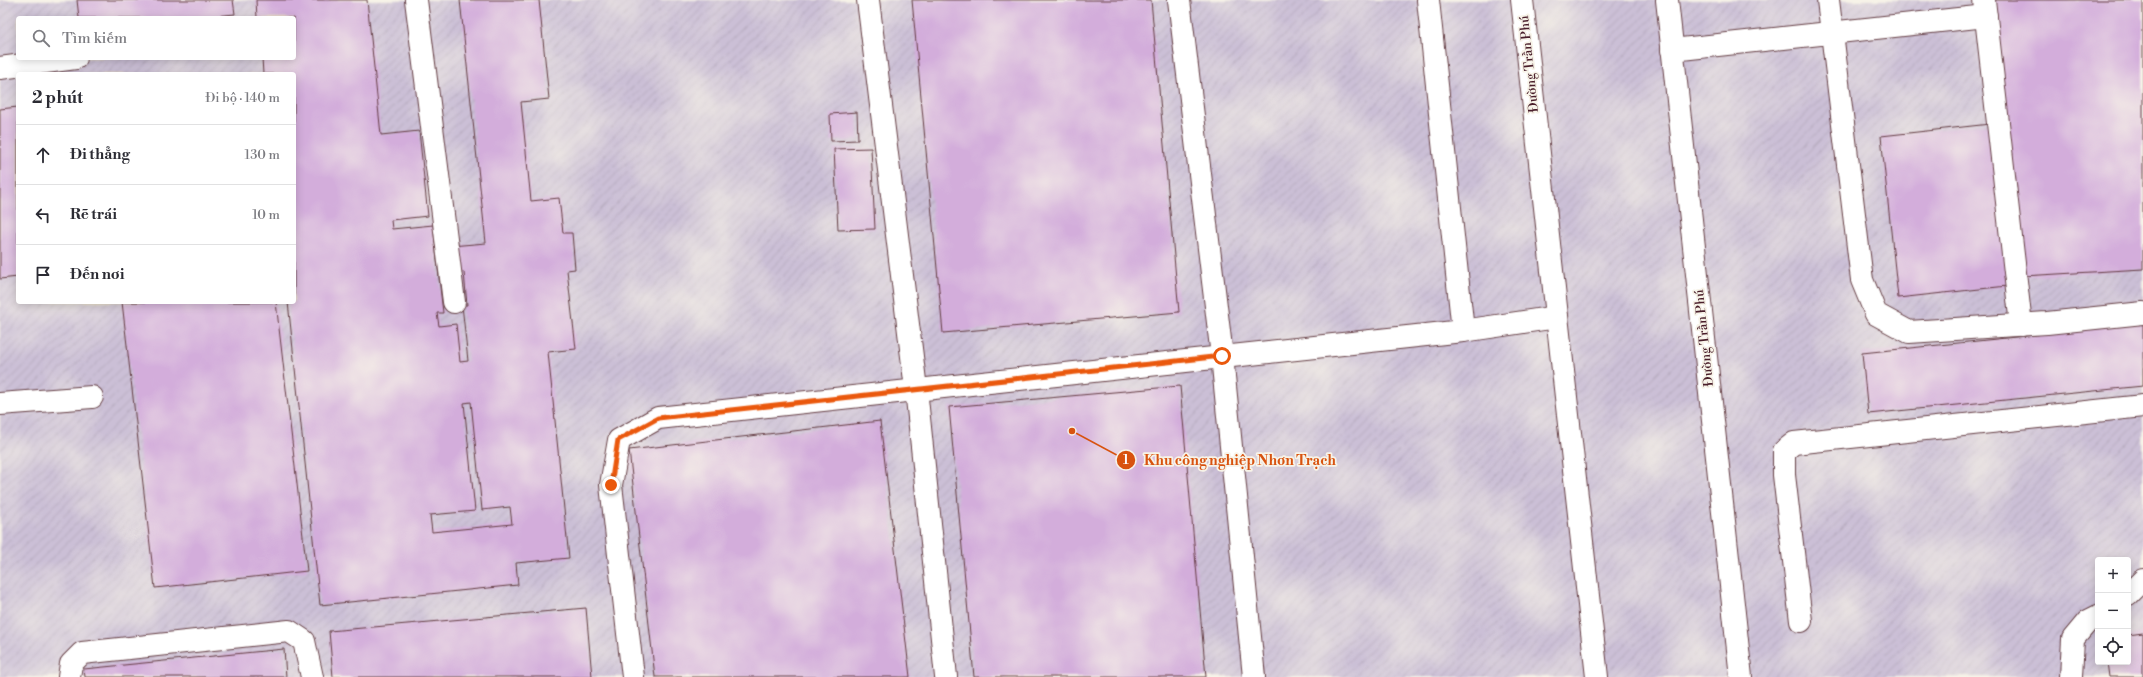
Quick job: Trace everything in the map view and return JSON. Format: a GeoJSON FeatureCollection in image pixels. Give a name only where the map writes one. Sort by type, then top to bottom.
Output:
{"type":"FeatureCollection","features":[{"type":"Feature","properties":{"kind":"main road"},"geometry":{"type":"LineString","coordinates":[[416,0],[454,302]]}},
{"type":"Feature","properties":{"kind":"main road"},"geometry":{"type":"LineString","coordinates":[[868,0],[916,389],[946,677]]}},
{"type":"Feature","properties":{"kind":"main road"},"geometry":{"type":"LineString","coordinates":[[1179,0],[1222,356],[1254,677]]}},
{"type":"Feature","properties":{"kind":"main road"},"geometry":{"type":"LineString","coordinates":[[1428,0],[1463,331]]}},
{"type":"Feature","properties":{"kind":"main road","name":"Đường Trần Phú"},"geometry":{"type":"LineString","coordinates":[[1522,0],[1597,677]]}},
{"type":"Feature","properties":{"kind":"main road","name":"Đường Trần Phú"},"geometry":{"type":"LineString","coordinates":[[1666,0],[1741,677]]}},
{"type":"Feature","properties":{"kind":"main road"},"geometry":{"type":"LineString","coordinates":[[1828,0],[1862,280],[1876,314],[1909,332],[2021,325],[2143,313]]}},
{"type":"Feature","properties":{"kind":"main road"},"geometry":{"type":"LineString","coordinates":[[1672,50],[1832,33],[1985,8],[2021,325]]}},
{"type":"Feature","properties":{"kind":"main road"},"geometry":{"type":"LineString","coordinates":[[0,68],[61,60]]}},
{"type":"Feature","properties":{"kind":"main road"},"geometry":{"type":"LineString","coordinates":[[633,677],[611,485],[618,440],[658,418],[1463,331],[1557,317]]}},
{"type":"Feature","properties":{"kind":"main road"},"geometry":{"type":"LineString","coordinates":[[0,404],[92,397]]}},
{"type":"Feature","properties":{"kind":"main road"},"geometry":{"type":"LineString","coordinates":[[1801,621],[1784,475],[1784,450],[1794,443],[2143,406]]}},
{"type":"Feature","properties":{"kind":"main road"},"geometry":{"type":"LineString","coordinates":[[2130,593],[2143,580]]}},
{"type":"Feature","properties":{"kind":"main road"},"geometry":{"type":"LineString","coordinates":[[2071,677],[2073,639],[2088,621],[2095,618]]}},
{"type":"Feature","properties":{"kind":"main road"},"geometry":{"type":"LineString","coordinates":[[69,677],[71,664],[82,653],[289,631],[304,641],[312,677]]}},
{"type":"Feature","properties":{"kind":"shaded area"},"geometry":{"type":"Polygon","coordinates":[[[0,0],[2143,0],[2143,677],[0,677],[0,0]]]}},
{"type":"Feature","properties":{"kind":"building"},"geometry":{"type":"Polygon","coordinates":[[[77,0],[233,0],[235,14],[214,16],[79,16],[77,0]]]}},
{"type":"Feature","properties":{"kind":"building"},"geometry":{"type":"Polygon","coordinates":[[[256,0],[367,0],[381,135],[419,131],[428,216],[391,220],[392,229],[433,225],[443,313],[437,313],[439,326],[456,324],[460,362],[468,361],[462,305],[467,305],[464,272],[454,273],[451,246],[486,243],[460,0],[539,0],[549,99],[521,102],[531,201],[559,198],[563,233],[572,233],[575,269],[567,270],[576,349],[548,352],[569,558],[516,563],[518,585],[320,605],[288,304],[296,304],[296,72],[263,72],[262,60],[296,60],[296,16],[257,16],[256,0]],[[471,402],[464,403],[475,511],[430,515],[432,532],[512,524],[510,507],[482,510],[471,402]]]}},
{"type":"Feature","properties":{"kind":"building"},"geometry":{"type":"Polygon","coordinates":[[[912,0],[1151,0],[1179,312],[943,333],[912,0]]]}},
{"type":"Feature","properties":{"kind":"building"},"geometry":{"type":"Polygon","coordinates":[[[1981,0],[2143,0],[2143,269],[2006,277],[2007,286],[1898,298],[1881,136],[1990,124],[1981,0]]]}},
{"type":"Feature","properties":{"kind":"building"},"geometry":{"type":"Polygon","coordinates":[[[16,107],[16,277],[0,279],[0,109],[16,107]]]}},
{"type":"Feature","properties":{"kind":"building"},"geometry":{"type":"Polygon","coordinates":[[[857,112],[858,140],[831,141],[830,114],[857,112]]]}},
{"type":"Feature","properties":{"kind":"building"},"geometry":{"type":"Polygon","coordinates":[[[871,148],[875,229],[838,230],[834,149],[871,148]]]}},
{"type":"Feature","properties":{"kind":"building"},"geometry":{"type":"Polygon","coordinates":[[[122,304],[276,304],[307,571],[155,588],[122,304]]]}},
{"type":"Feature","properties":{"kind":"building"},"geometry":{"type":"Polygon","coordinates":[[[2143,318],[2143,386],[1868,414],[1862,353],[2064,332],[2063,326],[2143,318]]]}},
{"type":"Feature","properties":{"kind":"building"},"geometry":{"type":"Polygon","coordinates":[[[1180,386],[1206,677],[974,677],[949,407],[1180,386]]]}},
{"type":"Feature","properties":{"kind":"building"},"geometry":{"type":"Polygon","coordinates":[[[880,421],[910,677],[655,677],[629,450],[880,421]]]}},
{"type":"Feature","properties":{"kind":"building"},"geometry":{"type":"Polygon","coordinates":[[[586,608],[592,677],[333,677],[329,631],[586,608]]]}},
{"type":"Feature","properties":{"kind":"building"},"geometry":{"type":"Polygon","coordinates":[[[2143,633],[2143,677],[2109,677],[2107,665],[2131,665],[2131,635],[2143,633]]]}},
{"type":"Feature","properties":{"kind":"building"},"geometry":{"type":"Polygon","coordinates":[[[284,649],[286,677],[85,677],[84,669],[284,649]]]}},
{"type":"Feature","properties":{"kind":"place","name":"Khu công nghiệp Nhơn Trạch"},"geometry":{"type":"Point","coordinates":[1072,431]}},
{"type":"Feature","properties":{"kind":"route"},"geometry":{"type":"LineString","coordinates":[[611,485],[618,440],[658,418],[1222,356]]}}]}
